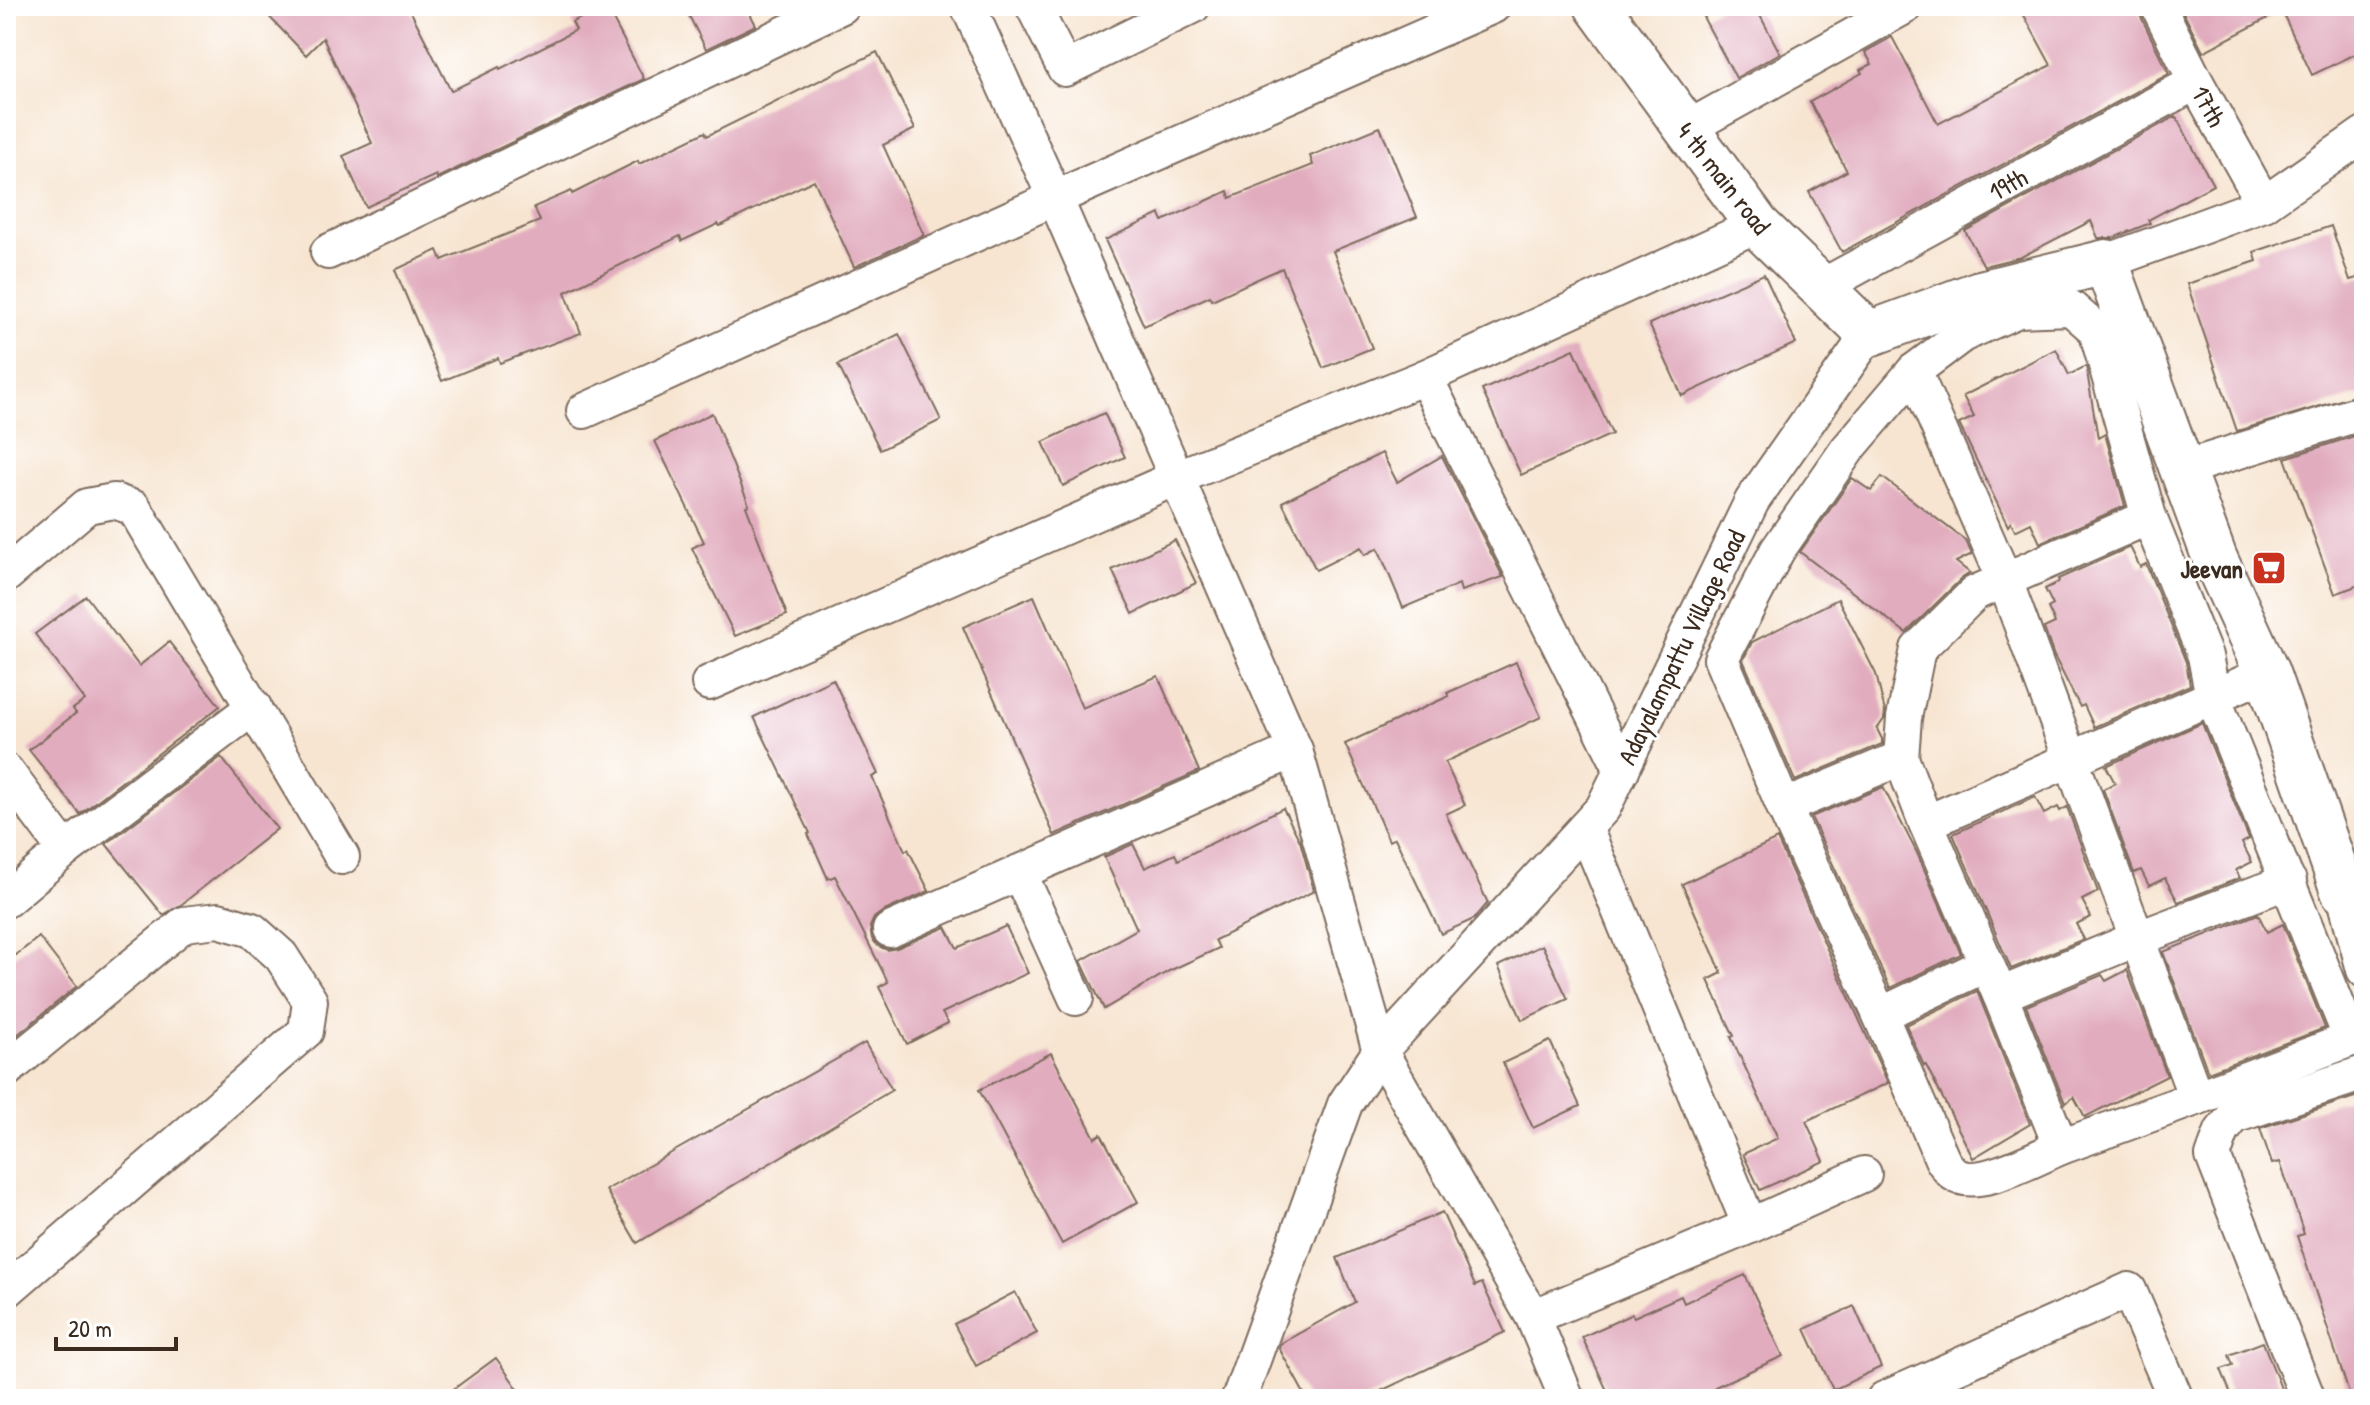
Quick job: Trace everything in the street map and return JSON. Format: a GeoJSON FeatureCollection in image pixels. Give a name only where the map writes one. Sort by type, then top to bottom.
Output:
{"type":"FeatureCollection","features":[{"type":"Feature","properties":{"kind":"street"},"geometry":{"type":"LineString","coordinates":[[328,252],[842,6]]}},
{"type":"Feature","properties":{"kind":"street"},"geometry":{"type":"LineString","coordinates":[[968,6],[1178,477],[1295,750],[1380,1051],[1533,1317],[1567,1399]]}},
{"type":"Feature","properties":{"kind":"street"},"geometry":{"type":"LineString","coordinates":[[1033,6],[1065,69],[1193,6]]}},
{"type":"Feature","properties":{"kind":"street"},"geometry":{"type":"LineString","coordinates":[[584,411],[1055,198],[1493,6]]}},
{"type":"Feature","properties":{"kind":"street","name":"4 th main road"},"geometry":{"type":"LineString","coordinates":[[1597,6],[1757,225],[1869,334]]}},
{"type":"Feature","properties":{"kind":"street"},"geometry":{"type":"LineString","coordinates":[[1686,129],[1906,6]]}},
{"type":"Feature","properties":{"kind":"street","name":"17th"},"geometry":{"type":"LineString","coordinates":[[2158,6],[2264,204]]}},
{"type":"Feature","properties":{"kind":"street","name":"19th"},"geometry":{"type":"LineString","coordinates":[[1821,287],[2196,82]]}},
{"type":"Feature","properties":{"kind":"street"},"geometry":{"type":"LineString","coordinates":[[1869,334],[1980,293],[2106,262],[2264,204],[2364,134]]}},
{"type":"Feature","properties":{"kind":"street"},"geometry":{"type":"LineString","coordinates":[[709,683],[1178,477],[1425,377],[1757,225]]}},
{"type":"Feature","properties":{"kind":"street"},"geometry":{"type":"LineString","coordinates":[[2106,262],[2215,559],[2267,673],[2354,888],[2364,970]]}},
{"type":"Feature","properties":{"kind":"street"},"geometry":{"type":"LineString","coordinates":[[2071,308],[2096,330],[2149,517],[2205,656],[2213,697],[2351,1039],[1988,1177],[1968,1180],[1954,1174],[1942,1159],[1721,659],[1777,551],[1847,450],[1914,371],[1962,335],[2018,310],[2071,308]]}},
{"type":"Feature","properties":{"kind":"street","name":"Adayalampattu Village Road"},"geometry":{"type":"LineString","coordinates":[[1239,1399],[1345,1104],[1380,1051],[1603,808],[1752,501],[1869,334]]}},
{"type":"Feature","properties":{"kind":"street"},"geometry":{"type":"LineString","coordinates":[[1914,371],[2004,578],[2196,1098]]}},
{"type":"Feature","properties":{"kind":"street"},"geometry":{"type":"LineString","coordinates":[[1425,377],[1622,770]]}},
{"type":"Feature","properties":{"kind":"street"},"geometry":{"type":"LineString","coordinates":[[2181,469],[2364,412]]}},
{"type":"Feature","properties":{"kind":"street"},"geometry":{"type":"LineString","coordinates":[[6,575],[87,506],[114,501],[134,508],[342,857]]}},
{"type":"Feature","properties":{"kind":"street"},"geometry":{"type":"LineString","coordinates":[[2061,1147],[1901,758],[1904,718],[1918,649],[1975,593],[2149,517]]}},
{"type":"Feature","properties":{"kind":"street"},"geometry":{"type":"LineString","coordinates":[[1926,823],[2267,673]]}},
{"type":"Feature","properties":{"kind":"street"},"geometry":{"type":"LineString","coordinates":[[6,900],[65,850],[254,707]]}},
{"type":"Feature","properties":{"kind":"street"},"geometry":{"type":"LineString","coordinates":[[890,930],[1295,750]]}},
{"type":"Feature","properties":{"kind":"street"},"geometry":{"type":"LineString","coordinates":[[1784,807],[1901,758]]}},
{"type":"Feature","properties":{"kind":"street"},"geometry":{"type":"LineString","coordinates":[[6,771],[65,850]]}},
{"type":"Feature","properties":{"kind":"street"},"geometry":{"type":"LineString","coordinates":[[1585,828],[1750,1226]]}},
{"type":"Feature","properties":{"kind":"street"},"geometry":{"type":"LineString","coordinates":[[1019,872],[1076,998]]}},
{"type":"Feature","properties":{"kind":"street"},"geometry":{"type":"LineString","coordinates":[[1880,1015],[2139,938],[2289,881]]}},
{"type":"Feature","properties":{"kind":"street"},"geometry":{"type":"LineString","coordinates":[[6,1070],[184,924],[218,920],[252,930],[281,956],[310,1001],[306,1031],[6,1291]]}},
{"type":"Feature","properties":{"kind":"street"},"geometry":{"type":"LineString","coordinates":[[2308,1399],[2213,1156],[2222,1131],[2234,1116],[2364,1073]]}},
{"type":"Feature","properties":{"kind":"street"},"geometry":{"type":"LineString","coordinates":[[1533,1317],[1750,1226],[1864,1174]]}},
{"type":"Feature","properties":{"kind":"street"},"geometry":{"type":"LineString","coordinates":[[1884,1399],[2129,1290],[2176,1399]]}},
{"type":"Feature","properties":{"kind":"building"},"geometry":{"type":"Polygon","coordinates":[[[259,6],[408,6],[451,91],[576,30],[572,22],[606,6],[644,79],[437,178],[436,175],[366,207],[343,156],[372,143],[323,38],[306,55],[259,6]]]}},
{"type":"Feature","properties":{"kind":"building"},"geometry":{"type":"Polygon","coordinates":[[[684,6],[746,6],[756,25],[706,49],[684,6]]]}},
{"type":"Feature","properties":{"kind":"building"},"geometry":{"type":"Polygon","coordinates":[[[1724,6],[1755,6],[1780,53],[1736,78],[1703,17],[1724,6]]]}},
{"type":"Feature","properties":{"kind":"building"},"geometry":{"type":"Polygon","coordinates":[[[2019,6],[2138,6],[2169,74],[1842,252],[1809,192],[1847,171],[1810,102],[1862,73],[1860,70],[1872,64],[1865,52],[1892,37],[1938,124],[2051,65],[2019,6]]]}},
{"type":"Feature","properties":{"kind":"building"},"geometry":{"type":"Polygon","coordinates":[[[2180,6],[2291,6],[2203,52],[2180,6]]]}},
{"type":"Feature","properties":{"kind":"building"},"geometry":{"type":"Polygon","coordinates":[[[2305,6],[2364,6],[2364,50],[2312,75],[2284,16],[2305,6]]]}},
{"type":"Feature","properties":{"kind":"building"},"geometry":{"type":"Polygon","coordinates":[[[877,52],[915,129],[883,145],[924,235],[854,267],[814,180],[720,226],[718,224],[682,241],[680,236],[565,292],[581,333],[500,363],[498,358],[442,381],[395,270],[438,250],[442,260],[540,221],[534,207],[571,191],[572,194],[705,132],[707,136],[877,52]]]}},
{"type":"Feature","properties":{"kind":"building"},"geometry":{"type":"Polygon","coordinates":[[[2176,116],[2213,185],[2148,220],[2150,223],[2113,238],[2098,238],[2091,221],[2021,257],[1984,266],[1965,231],[2176,116]]]}},
{"type":"Feature","properties":{"kind":"building"},"geometry":{"type":"Polygon","coordinates":[[[1380,127],[1417,217],[1333,251],[1372,348],[1323,368],[1282,268],[1144,326],[1105,240],[1160,214],[1163,221],[1228,191],[1230,198],[1313,165],[1310,156],[1380,127]]]}},
{"type":"Feature","properties":{"kind":"building"},"geometry":{"type":"Polygon","coordinates":[[[2331,226],[2350,280],[2364,276],[2364,393],[2237,431],[2187,284],[2257,261],[2254,252],[2331,226]]]}},
{"type":"Feature","properties":{"kind":"building"},"geometry":{"type":"Polygon","coordinates":[[[1764,274],[1796,343],[1682,396],[1649,324],[1764,274]]]}},
{"type":"Feature","properties":{"kind":"building"},"geometry":{"type":"Polygon","coordinates":[[[899,334],[941,420],[880,450],[838,365],[899,334]]]}},
{"type":"Feature","properties":{"kind":"building"},"geometry":{"type":"Polygon","coordinates":[[[1574,349],[1612,434],[1521,475],[1482,390],[1574,349]]]}},
{"type":"Feature","properties":{"kind":"building"},"geometry":{"type":"Polygon","coordinates":[[[2056,349],[2069,375],[2086,366],[2098,438],[2105,434],[2125,506],[2040,543],[2031,523],[2015,531],[2011,522],[2008,526],[1959,424],[1974,417],[1963,396],[2056,349]]]}},
{"type":"Feature","properties":{"kind":"building"},"geometry":{"type":"Polygon","coordinates":[[[712,413],[749,505],[746,506],[787,615],[735,636],[692,548],[704,542],[655,441],[712,413]]]}},
{"type":"Feature","properties":{"kind":"building"},"geometry":{"type":"Polygon","coordinates":[[[1104,413],[1125,457],[1063,486],[1043,442],[1104,413]]]}},
{"type":"Feature","properties":{"kind":"building"},"geometry":{"type":"Polygon","coordinates":[[[2364,433],[2364,583],[2335,594],[2285,458],[2364,433]]]}},
{"type":"Feature","properties":{"kind":"building"},"geometry":{"type":"Polygon","coordinates":[[[1382,453],[1397,482],[1442,456],[1503,577],[1461,591],[1459,584],[1403,608],[1378,548],[1365,555],[1361,547],[1316,570],[1282,502],[1382,453]]]}},
{"type":"Feature","properties":{"kind":"building"},"geometry":{"type":"Polygon","coordinates":[[[1882,477],[1966,541],[1972,554],[1956,562],[1970,573],[1906,633],[1800,552],[1852,478],[1871,491],[1882,477]]]}},
{"type":"Feature","properties":{"kind":"building"},"geometry":{"type":"Polygon","coordinates":[[[1175,540],[1196,583],[1133,614],[1112,570],[1175,540]]]}},
{"type":"Feature","properties":{"kind":"building"},"geometry":{"type":"Polygon","coordinates":[[[2130,547],[2140,567],[2146,564],[2186,662],[2190,685],[2094,727],[2054,656],[2044,628],[2055,623],[2048,608],[2053,605],[2045,589],[2059,582],[2058,579],[2130,547]]]}},
{"type":"Feature","properties":{"kind":"building"},"geometry":{"type":"Polygon","coordinates":[[[86,596],[139,666],[169,642],[220,706],[80,814],[29,750],[76,713],[73,709],[85,700],[35,634],[86,596]]]}},
{"type":"Feature","properties":{"kind":"building"},"geometry":{"type":"Polygon","coordinates":[[[1034,596],[1082,708],[1158,676],[1199,771],[1054,835],[963,627],[1034,596]]]}},
{"type":"Feature","properties":{"kind":"building"},"geometry":{"type":"Polygon","coordinates":[[[1838,599],[1876,674],[1885,712],[1877,729],[1882,744],[1795,781],[1743,660],[1752,642],[1838,599]]]}},
{"type":"Feature","properties":{"kind":"building"},"geometry":{"type":"Polygon","coordinates":[[[1516,662],[1541,717],[1445,762],[1465,805],[1446,814],[1488,903],[1474,919],[1441,934],[1395,838],[1389,841],[1345,744],[1516,662]]]}},
{"type":"Feature","properties":{"kind":"building"},"geometry":{"type":"Polygon","coordinates":[[[833,679],[878,774],[872,777],[905,851],[908,849],[929,891],[874,918],[870,927],[872,939],[887,950],[946,927],[957,948],[1006,926],[1028,973],[942,1013],[948,1023],[907,1044],[879,987],[888,982],[835,876],[828,879],[810,833],[754,717],[833,679]]]}},
{"type":"Feature","properties":{"kind":"building"},"geometry":{"type":"Polygon","coordinates":[[[2202,723],[2249,839],[2242,843],[2252,862],[2236,870],[2240,878],[2178,902],[2165,878],[2149,886],[2141,870],[2134,873],[2103,789],[2115,783],[2106,766],[2202,723]]]}},
{"type":"Feature","properties":{"kind":"building"},"geometry":{"type":"Polygon","coordinates":[[[221,757],[277,829],[182,904],[163,915],[106,844],[221,757]]]}},
{"type":"Feature","properties":{"kind":"building"},"geometry":{"type":"Polygon","coordinates":[[[1883,787],[1917,853],[1961,954],[1890,988],[1811,817],[1883,787]]]}},
{"type":"Feature","properties":{"kind":"building"},"geometry":{"type":"Polygon","coordinates":[[[2035,797],[2044,814],[2058,807],[2060,811],[2067,807],[2098,892],[2082,900],[2091,917],[2076,924],[2084,939],[2011,969],[1953,834],[2035,797]]]}},
{"type":"Feature","properties":{"kind":"building"},"geometry":{"type":"Polygon","coordinates":[[[1283,808],[1300,841],[1314,891],[1215,940],[1219,948],[1169,971],[1104,1009],[1081,961],[1137,929],[1104,857],[1133,844],[1145,868],[1175,854],[1178,860],[1283,808]]]}},
{"type":"Feature","properties":{"kind":"building"},"geometry":{"type":"Polygon","coordinates":[[[1777,839],[1888,1083],[1806,1121],[1824,1161],[1760,1190],[1743,1154],[1778,1138],[1708,980],[1722,973],[1682,884],[1777,839]]]}},
{"type":"Feature","properties":{"kind":"building"},"geometry":{"type":"Polygon","coordinates":[[[2258,914],[2267,932],[2283,924],[2325,1028],[2208,1072],[2163,952],[2258,914]]]}},
{"type":"Feature","properties":{"kind":"building"},"geometry":{"type":"Polygon","coordinates":[[[39,937],[77,986],[6,1044],[6,963],[39,937]]]}},
{"type":"Feature","properties":{"kind":"building"},"geometry":{"type":"Polygon","coordinates":[[[1542,945],[1568,999],[1522,1020],[1498,966],[1542,945]]]}},
{"type":"Feature","properties":{"kind":"building"},"geometry":{"type":"Polygon","coordinates":[[[2127,970],[2167,1076],[2085,1117],[2074,1097],[2065,1103],[2026,1006],[2102,975],[2106,981],[2127,970]]]}},
{"type":"Feature","properties":{"kind":"building"},"geometry":{"type":"Polygon","coordinates":[[[1977,991],[2030,1124],[1973,1158],[1906,1025],[1977,991]]]}},
{"type":"Feature","properties":{"kind":"building"},"geometry":{"type":"Polygon","coordinates":[[[1550,1041],[1580,1106],[1533,1128],[1503,1063],[1550,1041]]]}},
{"type":"Feature","properties":{"kind":"building"},"geometry":{"type":"Polygon","coordinates":[[[865,1043],[892,1090],[637,1243],[606,1190],[865,1043]]]}},
{"type":"Feature","properties":{"kind":"building"},"geometry":{"type":"Polygon","coordinates":[[[1051,1053],[1095,1138],[1101,1134],[1138,1202],[1062,1244],[979,1090],[1051,1053]]]}},
{"type":"Feature","properties":{"kind":"building"},"geometry":{"type":"Polygon","coordinates":[[[2364,1094],[2364,1399],[2351,1399],[2297,1236],[2304,1234],[2280,1162],[2272,1164],[2260,1128],[2364,1094]]]}},
{"type":"Feature","properties":{"kind":"building"},"geometry":{"type":"Polygon","coordinates":[[[1442,1212],[1475,1286],[1482,1283],[1505,1332],[1364,1399],[1307,1399],[1279,1348],[1280,1344],[1355,1302],[1337,1258],[1442,1212]]]}},
{"type":"Feature","properties":{"kind":"building"},"geometry":{"type":"Polygon","coordinates":[[[1745,1275],[1783,1356],[1715,1387],[1721,1399],[1611,1399],[1582,1337],[1681,1296],[1684,1303],[1745,1275]]]}},
{"type":"Feature","properties":{"kind":"building"},"geometry":{"type":"Polygon","coordinates":[[[1015,1292],[1037,1333],[976,1366],[954,1324],[1015,1292]]]}},
{"type":"Feature","properties":{"kind":"building"},"geometry":{"type":"Polygon","coordinates":[[[1854,1306],[1881,1367],[1833,1390],[1805,1329],[1854,1306]]]}},
{"type":"Feature","properties":{"kind":"building"},"geometry":{"type":"Polygon","coordinates":[[[2263,1342],[2285,1399],[2233,1399],[2221,1369],[2233,1365],[2229,1355],[2263,1342]]]}},
{"type":"Feature","properties":{"kind":"building"},"geometry":{"type":"Polygon","coordinates":[[[496,1358],[525,1399],[440,1399],[496,1358]]]}},
{"type":"Feature","properties":{"kind":"place","name":"Jeevan"},"geometry":{"type":"Point","coordinates":[2269,568]}}]}
